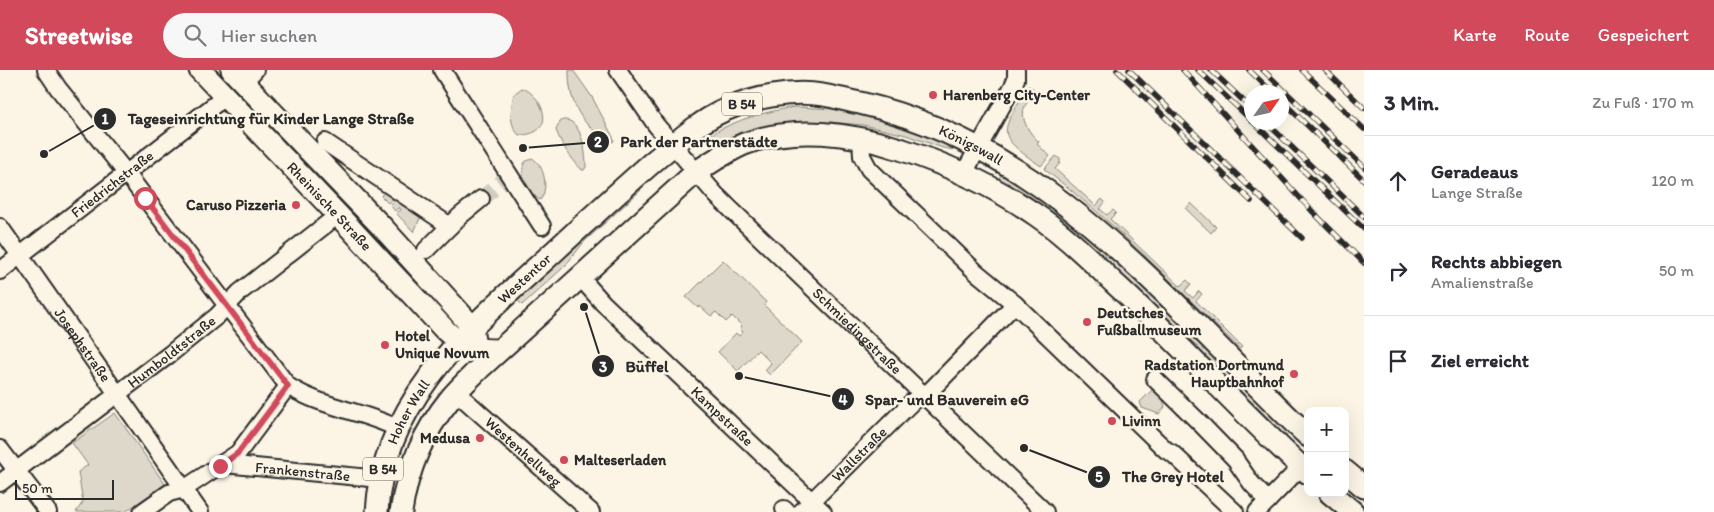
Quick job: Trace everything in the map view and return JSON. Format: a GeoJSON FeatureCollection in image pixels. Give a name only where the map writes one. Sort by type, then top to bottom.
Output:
{"type":"FeatureCollection","features":[{"type":"Feature","properties":{"kind":"main road","name":"Rheinische Straße"},"geometry":{"type":"LineString","coordinates":[[200,70],[445,330],[467,339]]}},
{"type":"Feature","properties":{"kind":"main road","name":"Rheinische Straße"},"geometry":{"type":"LineString","coordinates":[[243,74],[384,230],[467,339]]}},
{"type":"Feature","properties":{"kind":"main road"},"geometry":{"type":"LineString","coordinates":[[226,96],[243,74]]}},
{"type":"Feature","properties":{"kind":"main road","name":"Königswall"},"geometry":{"type":"LineString","coordinates":[[577,231],[672,146],[705,121],[726,109],[768,97],[797,94],[822,95],[886,109],[932,125],[978,147],[1038,183],[1104,236],[1188,316],[1304,432]]}},
{"type":"Feature","properties":{"kind":"main road","name":"Königswall"},"geometry":{"type":"LineString","coordinates":[[603,256],[695,172],[733,149],[746,144],[768,138],[806,134],[861,138],[895,147],[940,162],[964,173],[990,186],[1037,215],[1077,248],[1157,324],[1297,476]]}},
{"type":"Feature","properties":{"kind":"main road","name":"Westentor"},"geometry":{"type":"LineString","coordinates":[[433,371],[577,231]]}},
{"type":"Feature","properties":{"kind":"main road","name":"Westentor"},"geometry":{"type":"LineString","coordinates":[[440,413],[459,389],[499,350],[603,256]]}},
{"type":"Feature","properties":{"kind":"main road"},"geometry":{"type":"LineString","coordinates":[[467,339],[499,350]]}},
{"type":"Feature","properties":{"kind":"main road","name":"Westentor"},"geometry":{"type":"LineString","coordinates":[[459,389],[468,366],[467,339]]}},
{"type":"Feature","properties":{"kind":"main road","name":"Hoher Wall"},"geometry":{"type":"LineString","coordinates":[[377,512],[380,479],[388,451],[392,425],[433,371]]}},
{"type":"Feature","properties":{"kind":"main road","name":"Hoher Wall"},"geometry":{"type":"LineString","coordinates":[[400,512],[410,471],[421,445],[440,413]]}},
{"type":"Feature","properties":{"kind":"main road"},"geometry":{"type":"LineString","coordinates":[[1349,474],[1364,487]]}},
{"type":"Feature","properties":{"kind":"main road"},"geometry":{"type":"LineString","coordinates":[[1335,497],[1353,512]]}},
{"type":"Feature","properties":{"kind":"street"},"geometry":{"type":"LineString","coordinates":[[46,70],[288,386],[304,396],[321,403],[392,425]]}},
{"type":"Feature","properties":{"kind":"street"},"geometry":{"type":"LineString","coordinates":[[442,70],[458,94],[506,178],[542,226]]}},
{"type":"Feature","properties":{"kind":"street","name":"Schmiedingstraße"},"geometry":{"type":"LineString","coordinates":[[618,70],[672,146],[716,195],[1045,512]]}},
{"type":"Feature","properties":{"kind":"street"},"geometry":{"type":"LineString","coordinates":[[964,173],[1012,88],[1016,79],[1016,70]]}},
{"type":"Feature","properties":{"kind":"street","name":"Friedrichstraße"},"geometry":{"type":"LineString","coordinates":[[0,271],[226,96]]}},
{"type":"Feature","properties":{"kind":"street"},"geometry":{"type":"LineString","coordinates":[[861,138],[862,156],[869,170],[970,267],[1015,304],[1166,450],[1172,452],[1231,509]]}},
{"type":"Feature","properties":{"kind":"street"},"geometry":{"type":"LineString","coordinates":[[324,142],[450,226]]}},
{"type":"Feature","properties":{"kind":"street"},"geometry":{"type":"LineString","coordinates":[[426,250],[481,199]]}},
{"type":"Feature","properties":{"kind":"street","name":"Humboldtstraße"},"geometry":{"type":"LineString","coordinates":[[0,483],[170,354],[227,307],[240,292],[338,215]]}},
{"type":"Feature","properties":{"kind":"street","name":"Josephstraße"},"geometry":{"type":"LineString","coordinates":[[0,227],[200,512]]}},
{"type":"Feature","properties":{"kind":"street","name":"Kampstraße"},"geometry":{"type":"LineString","coordinates":[[580,277],[603,303],[812,509]]}},
{"type":"Feature","properties":{"kind":"street","name":"Wallstraße"},"geometry":{"type":"LineString","coordinates":[[812,509],[913,401],[931,390],[1015,304]]}},
{"type":"Feature","properties":{"kind":"street"},"geometry":{"type":"LineString","coordinates":[[1155,379],[1237,462],[1252,484],[1262,506],[1297,476]]}},
{"type":"Feature","properties":{"kind":"street"},"geometry":{"type":"LineString","coordinates":[[142,512],[169,493],[184,489],[238,453],[288,386]]}},
{"type":"Feature","properties":{"kind":"street","name":"Westenhellweg"},"geometry":{"type":"LineString","coordinates":[[459,389],[591,512]]}},
{"type":"Feature","properties":{"kind":"street"},"geometry":{"type":"LineString","coordinates":[[0,449],[48,512]]}},
{"type":"Feature","properties":{"kind":"street","name":"Frankenstraße"},"geometry":{"type":"LineString","coordinates":[[224,464],[380,479]]}},
{"type":"Feature","properties":{"kind":"shaded area"},"geometry":{"type":"Polygon","coordinates":[[[569,70],[573,70],[592,97],[613,137],[613,142],[593,130],[579,113],[571,93],[569,70]]]}},
{"type":"Feature","properties":{"kind":"shaded area"},"geometry":{"type":"Polygon","coordinates":[[[1028,86],[1033,88],[1036,94],[1025,105],[1025,124],[1039,142],[1037,144],[1050,156],[1041,166],[1025,155],[1008,139],[1006,131],[1012,114],[1028,86]]]}},
{"type":"Feature","properties":{"kind":"shaded area"},"geometry":{"type":"Polygon","coordinates":[[[522,88],[530,92],[541,106],[543,122],[539,129],[531,133],[519,135],[513,126],[511,110],[514,94],[522,88]]]}},
{"type":"Feature","properties":{"kind":"shaded area"},"geometry":{"type":"Polygon","coordinates":[[[795,107],[848,110],[888,116],[916,126],[960,149],[943,148],[906,135],[863,125],[830,122],[796,123],[717,146],[710,135],[751,117],[795,107]]]}},
{"type":"Feature","properties":{"kind":"shaded area"},"geometry":{"type":"Polygon","coordinates":[[[563,120],[575,125],[582,138],[586,167],[584,170],[570,156],[558,136],[556,130],[563,120]]]}},
{"type":"Feature","properties":{"kind":"shaded area"},"geometry":{"type":"Polygon","coordinates":[[[1056,156],[1060,159],[1060,163],[1055,169],[1096,206],[1102,199],[1105,202],[1100,209],[1107,215],[1113,210],[1116,213],[1110,219],[1180,286],[1187,280],[1191,284],[1185,291],[1193,298],[1199,291],[1202,294],[1196,301],[1242,347],[1240,349],[1121,233],[1044,169],[1056,156]]]}},
{"type":"Feature","properties":{"kind":"shaded area"},"geometry":{"type":"Polygon","coordinates":[[[532,158],[543,172],[545,184],[543,196],[540,200],[528,188],[524,178],[523,167],[525,162],[532,158]]]}},
{"type":"Feature","properties":{"kind":"shaded area"},"geometry":{"type":"Polygon","coordinates":[[[1005,168],[1083,225],[1292,431],[1284,438],[998,180],[1005,168]]]}},
{"type":"Feature","properties":{"kind":"shaded area"},"geometry":{"type":"Polygon","coordinates":[[[638,187],[641,190],[584,242],[565,266],[522,305],[516,298],[638,187]]]}},
{"type":"Feature","properties":{"kind":"shaded area"},"geometry":{"type":"Polygon","coordinates":[[[386,189],[421,216],[414,232],[396,213],[401,210],[399,207],[395,211],[390,205],[394,201],[393,199],[388,203],[381,196],[386,189]]]}},
{"type":"Feature","properties":{"kind":"shaded area"},"geometry":{"type":"Polygon","coordinates":[[[1191,203],[1216,227],[1211,233],[1186,209],[1191,203]]]}},
{"type":"Feature","properties":{"kind":"shaded area"},"geometry":{"type":"Polygon","coordinates":[[[723,260],[766,302],[764,305],[802,342],[770,375],[765,370],[771,363],[758,350],[738,371],[718,352],[736,333],[739,336],[743,332],[740,329],[742,326],[732,316],[726,322],[716,312],[711,316],[686,297],[723,260]]]}},
{"type":"Feature","properties":{"kind":"shaded area"},"geometry":{"type":"Polygon","coordinates":[[[1153,389],[1161,391],[1165,407],[1159,414],[1142,408],[1140,402],[1153,389]]]}},
{"type":"Feature","properties":{"kind":"shaded area"},"geometry":{"type":"Polygon","coordinates":[[[115,413],[165,484],[125,512],[76,512],[83,502],[78,472],[88,465],[72,443],[115,413]]]}},
{"type":"Feature","properties":{"kind":"tunnel"},"geometry":{"type":"LineString","coordinates":[[481,199],[503,181]]}},
{"type":"Feature","properties":{"kind":"railway"},"geometry":{"type":"LineString","coordinates":[[1117,70],[1251,201]]}},
{"type":"Feature","properties":{"kind":"railway"},"geometry":{"type":"LineString","coordinates":[[1129,70],[1302,238]]}},
{"type":"Feature","properties":{"kind":"railway"},"geometry":{"type":"LineString","coordinates":[[1183,70],[1312,211],[1364,263]]}},
{"type":"Feature","properties":{"kind":"railway"},"geometry":{"type":"LineString","coordinates":[[1198,70],[1244,113]]}},
{"type":"Feature","properties":{"kind":"railway"},"geometry":{"type":"LineString","coordinates":[[1211,70],[1244,101]]}},
{"type":"Feature","properties":{"kind":"railway"},"geometry":{"type":"LineString","coordinates":[[1249,70],[1265,85]]}},
{"type":"Feature","properties":{"kind":"railway"},"geometry":{"type":"LineString","coordinates":[[1263,70],[1364,167]]}},
{"type":"Feature","properties":{"kind":"railway"},"geometry":{"type":"LineString","coordinates":[[1302,70],[1364,129]]}},
{"type":"Feature","properties":{"kind":"railway"},"geometry":{"type":"LineString","coordinates":[[1325,70],[1364,108]]}},
{"type":"Feature","properties":{"kind":"railway"},"geometry":{"type":"LineString","coordinates":[[1289,108],[1364,180]]}},
{"type":"Feature","properties":{"kind":"railway"},"geometry":{"type":"LineString","coordinates":[[1261,130],[1364,229]]}},
{"type":"Feature","properties":{"kind":"railway"},"geometry":{"type":"LineString","coordinates":[[1274,130],[1364,217]]}},
{"type":"Feature","properties":{"kind":"place","name":"Harenberg City-Center"},"geometry":{"type":"Point","coordinates":[933,95]}},
{"type":"Feature","properties":{"kind":"place","name":"Park der Partnerstädte"},"geometry":{"type":"Point","coordinates":[523,148]}},
{"type":"Feature","properties":{"kind":"place","name":"Tageseinrichtung für Kinder Lange Straße"},"geometry":{"type":"Point","coordinates":[44,154]}},
{"type":"Feature","properties":{"kind":"place","name":"Caruso Pizzeria"},"geometry":{"type":"Point","coordinates":[296,205]}},
{"type":"Feature","properties":{"kind":"place","name":"Büffel"},"geometry":{"type":"Point","coordinates":[584,307]}},
{"type":"Feature","properties":{"kind":"place","name":"Deutsches Fußballmuseum"},"geometry":{"type":"Point","coordinates":[1087,322]}},
{"type":"Feature","properties":{"kind":"place","name":"Hotel Unique Novum"},"geometry":{"type":"Point","coordinates":[385,345]}},
{"type":"Feature","properties":{"kind":"place","name":"Radstation Dortmund Hauptbahnhof"},"geometry":{"type":"Point","coordinates":[1294,374]}},
{"type":"Feature","properties":{"kind":"place","name":"Spar- und Bauverein eG"},"geometry":{"type":"Point","coordinates":[739,376]}},
{"type":"Feature","properties":{"kind":"place","name":"Livinn"},"geometry":{"type":"Point","coordinates":[1112,421]}},
{"type":"Feature","properties":{"kind":"place","name":"Medusa"},"geometry":{"type":"Point","coordinates":[480,438]}},
{"type":"Feature","properties":{"kind":"place","name":"The Grey Hotel"},"geometry":{"type":"Point","coordinates":[1024,448]}},
{"type":"Feature","properties":{"kind":"place","name":"Malteserladen"},"geometry":{"type":"Point","coordinates":[564,460]}},
{"type":"Feature","properties":{"kind":"route"},"geometry":{"type":"LineString","coordinates":[[145,198],[288,386],[238,453],[220,466]]}}]}
